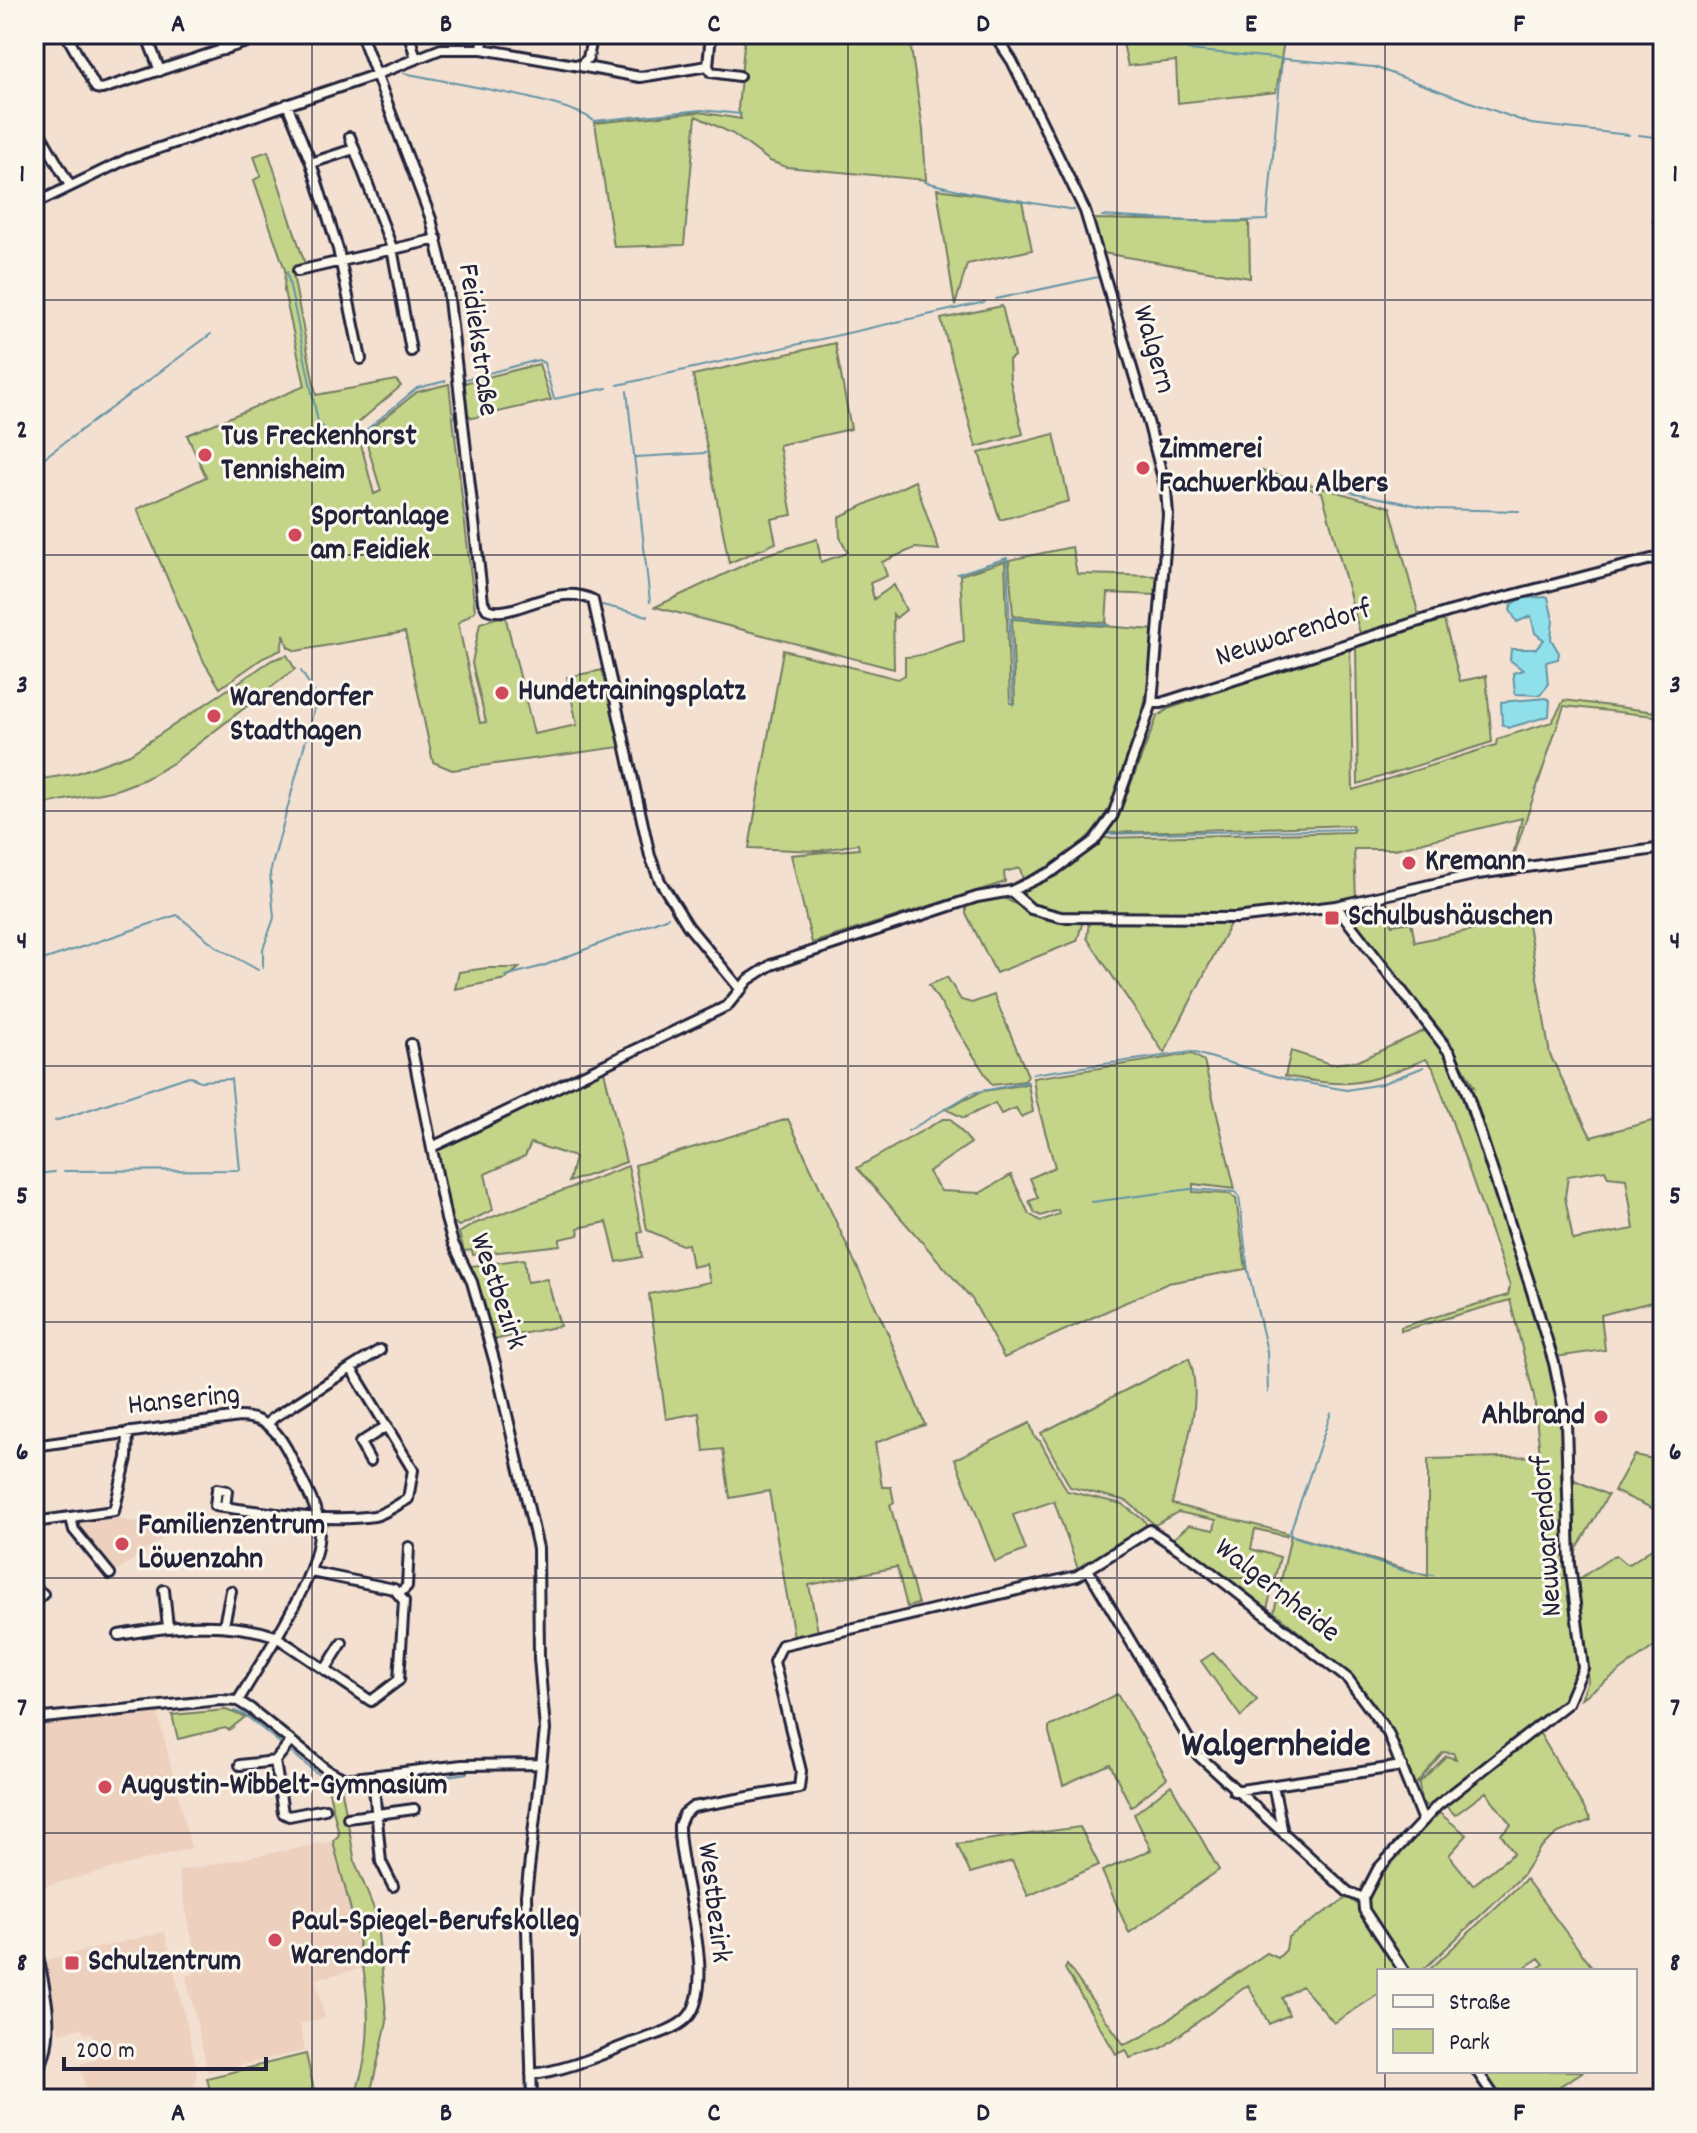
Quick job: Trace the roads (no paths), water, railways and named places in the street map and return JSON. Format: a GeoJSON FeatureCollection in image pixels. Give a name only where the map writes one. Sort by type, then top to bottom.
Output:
{"type":"FeatureCollection","features":[{"type":"Feature","properties":{"kind":"street"},"geometry":{"type":"LineString","coordinates":[[66,34],[96,88],[102,89],[271,34]]}},
{"type":"Feature","properties":{"kind":"street"},"geometry":{"type":"LineString","coordinates":[[146,34],[160,71]]}},
{"type":"Feature","properties":{"kind":"street"},"geometry":{"type":"LineString","coordinates":[[218,34],[224,50]]}},
{"type":"Feature","properties":{"kind":"street","name":"Feidiekstraße"},"geometry":{"type":"LineString","coordinates":[[361,34],[437,239],[452,320],[483,602],[487,609],[498,612],[555,595],[582,594],[593,600],[650,856],[660,881],[688,926],[741,990]]}},
{"type":"Feature","properties":{"kind":"street"},"geometry":{"type":"LineString","coordinates":[[409,34],[416,59]]}},
{"type":"Feature","properties":{"kind":"street"},"geometry":{"type":"LineString","coordinates":[[482,49],[484,34]]}},
{"type":"Feature","properties":{"kind":"street"},"geometry":{"type":"LineString","coordinates":[[580,66],[588,58],[593,34]]}},
{"type":"Feature","properties":{"kind":"street"},"geometry":{"type":"LineString","coordinates":[[711,34],[708,66],[711,72],[739,76]]}},
{"type":"Feature","properties":{"kind":"street","name":"Walgern"},"geometry":{"type":"LineString","coordinates":[[994,34],[1012,61],[1085,211],[1128,349],[1166,490],[1167,532],[1152,703]]}},
{"type":"Feature","properties":{"kind":"street"},"geometry":{"type":"LineString","coordinates":[[34,204],[69,184],[127,159],[375,75],[441,49],[482,49],[640,77],[708,66]]}},
{"type":"Feature","properties":{"kind":"street"},"geometry":{"type":"LineString","coordinates":[[287,104],[311,163],[340,261],[361,359]]}},
{"type":"Feature","properties":{"kind":"street"},"geometry":{"type":"LineString","coordinates":[[34,123],[69,184]]}},
{"type":"Feature","properties":{"kind":"street"},"geometry":{"type":"LineString","coordinates":[[350,137],[392,248],[411,351]]}},
{"type":"Feature","properties":{"kind":"street"},"geometry":{"type":"LineString","coordinates":[[311,163],[354,149]]}},
{"type":"Feature","properties":{"kind":"street"},"geometry":{"type":"LineString","coordinates":[[298,271],[437,239]]}},
{"type":"Feature","properties":{"kind":"street","name":"Neuwarendorf"},"geometry":{"type":"LineString","coordinates":[[1152,703],[1161,703],[1448,612],[1663,556]]}},
{"type":"Feature","properties":{"kind":"street"},"geometry":{"type":"LineString","coordinates":[[434,1146],[727,1006],[761,969],[977,897],[1011,891],[1038,879],[1083,850],[1113,815],[1152,703]]}},
{"type":"Feature","properties":{"kind":"street"},"geometry":{"type":"LineString","coordinates":[[1011,891],[1031,909],[1061,917],[1236,918],[1336,906],[1478,874],[1663,848]]}},
{"type":"Feature","properties":{"kind":"street","name":"Neuwarendorf"},"geometry":{"type":"LineString","coordinates":[[1336,906],[1450,1053],[1466,1090],[1529,1282],[1554,1363],[1566,1421],[1566,1498],[1583,1668],[1568,1703],[1545,1725],[1495,1759],[1423,1821],[1378,1869],[1363,1898]]}},
{"type":"Feature","properties":{"kind":"street","name":"Westbezirk"},"geometry":{"type":"LineString","coordinates":[[411,1044],[426,1132],[434,1146],[432,1161],[446,1219],[483,1318],[535,1529],[545,1730],[526,1895],[532,2099]]}},
{"type":"Feature","properties":{"kind":"street"},"geometry":{"type":"LineString","coordinates":[[268,1424],[380,1350]]}},
{"type":"Feature","properties":{"kind":"street"},"geometry":{"type":"LineString","coordinates":[[225,1507],[318,1516],[377,1516],[408,1499],[413,1470],[351,1368]]}},
{"type":"Feature","properties":{"kind":"street","name":"Hansering"},"geometry":{"type":"LineString","coordinates":[[34,1446],[239,1417],[256,1417],[282,1437],[318,1516],[319,1541],[311,1572],[238,1701]]}},
{"type":"Feature","properties":{"kind":"street"},"geometry":{"type":"LineString","coordinates":[[370,1461],[360,1443],[387,1426]]}},
{"type":"Feature","properties":{"kind":"street"},"geometry":{"type":"LineString","coordinates":[[34,1522],[114,1511],[127,1458],[128,1432]]}},
{"type":"Feature","properties":{"kind":"street"},"geometry":{"type":"LineString","coordinates":[[71,1518],[74,1530],[110,1574]]}},
{"type":"Feature","properties":{"kind":"street","name":"Walgernheide"},"geometry":{"type":"LineString","coordinates":[[1077,1576],[1089,1571],[1129,1541],[1150,1530],[1159,1533],[1348,1679],[1388,1733],[1423,1821]]}},
{"type":"Feature","properties":{"kind":"street"},"geometry":{"type":"LineString","coordinates":[[400,1593],[407,1586],[409,1547]]}},
{"type":"Feature","properties":{"kind":"street"},"geometry":{"type":"LineString","coordinates":[[1089,1571],[1198,1755],[1348,1892],[1363,1898],[1364,1910],[1374,1929],[1403,1969]]}},
{"type":"Feature","properties":{"kind":"street"},"geometry":{"type":"LineString","coordinates":[[311,1572],[400,1593]]}},
{"type":"Feature","properties":{"kind":"street","name":"Westbezirk"},"geometry":{"type":"LineString","coordinates":[[531,2074],[587,2059],[660,2032],[680,2023],[693,2009],[698,1953],[679,1825],[684,1814],[693,1807],[799,1788],[801,1783],[774,1662],[777,1649],[793,1642],[1077,1576]]}},
{"type":"Feature","properties":{"kind":"street"},"geometry":{"type":"LineString","coordinates":[[34,1587],[43,1594],[34,1602]]}},
{"type":"Feature","properties":{"kind":"street"},"geometry":{"type":"LineString","coordinates":[[164,1590],[168,1627]]}},
{"type":"Feature","properties":{"kind":"street"},"geometry":{"type":"LineString","coordinates":[[224,1625],[231,1591]]}},
{"type":"Feature","properties":{"kind":"street"},"geometry":{"type":"LineString","coordinates":[[119,1635],[168,1627],[224,1625],[275,1636],[371,1701],[399,1680],[404,1601],[400,1593]]}},
{"type":"Feature","properties":{"kind":"street"},"geometry":{"type":"LineString","coordinates":[[325,1670],[342,1643]]}},
{"type":"Feature","properties":{"kind":"street"},"geometry":{"type":"LineString","coordinates":[[34,1719],[202,1700],[238,1701],[327,1770],[345,1779],[462,1765],[541,1764]]}},
{"type":"Feature","properties":{"kind":"street"},"geometry":{"type":"LineString","coordinates":[[240,1765],[275,1761],[291,1741]]}},
{"type":"Feature","properties":{"kind":"street"},"geometry":{"type":"LineString","coordinates":[[275,1761],[283,1813],[289,1816],[325,1809]]}},
{"type":"Feature","properties":{"kind":"street"},"geometry":{"type":"LineString","coordinates":[[1234,1791],[1402,1766]]}},
{"type":"Feature","properties":{"kind":"street"},"geometry":{"type":"LineString","coordinates":[[373,1777],[381,1862],[393,1886]]}},
{"type":"Feature","properties":{"kind":"street"},"geometry":{"type":"LineString","coordinates":[[1273,1785],[1282,1829]]}},
{"type":"Feature","properties":{"kind":"street"},"geometry":{"type":"LineString","coordinates":[[348,1818],[414,1809]]}},
{"type":"Feature","properties":{"kind":"street"},"geometry":{"type":"LineString","coordinates":[[34,1938],[46,2002],[48,2044],[34,2076]]}},
{"type":"Feature","properties":{"kind":"street"},"geometry":{"type":"LineString","coordinates":[[1478,2073],[1496,2099]]}},
{"type":"Feature","properties":{"kind":"water"},"geometry":{"type":"Polygon","coordinates":[[[1548,597],[1553,620],[1551,639],[1559,653],[1558,659],[1546,662],[1548,685],[1540,695],[1515,694],[1513,673],[1523,670],[1510,660],[1511,649],[1536,649],[1544,640],[1535,633],[1531,616],[1517,622],[1510,610],[1512,604],[1523,598],[1548,597]]]}},
{"type":"Feature","properties":{"kind":"water"},"geometry":{"type":"Polygon","coordinates":[[[1550,700],[1549,716],[1508,728],[1502,724],[1501,702],[1550,700]]]}},
{"type":"Feature","properties":{"kind":"waterway"},"geometry":{"type":"LineString","coordinates":[[1187,50],[1374,67],[1531,124],[1629,135]]}},
{"type":"Feature","properties":{"kind":"waterway"},"geometry":{"type":"LineString","coordinates":[[1102,216],[1207,222],[1267,220],[1282,59]]}},
{"type":"Feature","properties":{"kind":"waterway"},"geometry":{"type":"LineString","coordinates":[[404,73],[534,99],[594,121],[701,110],[741,114]]}},
{"type":"Feature","properties":{"kind":"waterway"},"geometry":{"type":"LineString","coordinates":[[1639,135],[1663,138]]}},
{"type":"Feature","properties":{"kind":"waterway"},"geometry":{"type":"LineString","coordinates":[[925,182],[1074,210]]}},
{"type":"Feature","properties":{"kind":"waterway"},"geometry":{"type":"LineString","coordinates":[[287,272],[318,422],[343,447],[356,438]]}},
{"type":"Feature","properties":{"kind":"waterway"},"geometry":{"type":"LineString","coordinates":[[996,299],[1098,277]]}},
{"type":"Feature","properties":{"kind":"waterway"},"geometry":{"type":"LineString","coordinates":[[618,385],[985,302]]}},
{"type":"Feature","properties":{"kind":"waterway"},"geometry":{"type":"LineString","coordinates":[[34,465],[211,334]]}},
{"type":"Feature","properties":{"kind":"waterway"},"geometry":{"type":"LineString","coordinates":[[466,379],[538,360],[544,363],[554,399],[607,388]]}},
{"type":"Feature","properties":{"kind":"waterway"},"geometry":{"type":"LineString","coordinates":[[365,431],[417,388],[446,381]]}},
{"type":"Feature","properties":{"kind":"waterway"},"geometry":{"type":"LineString","coordinates":[[627,391],[650,602]]}},
{"type":"Feature","properties":{"kind":"waterway"},"geometry":{"type":"LineString","coordinates":[[636,457],[706,453]]}},
{"type":"Feature","properties":{"kind":"waterway"},"geometry":{"type":"LineString","coordinates":[[1326,487],[1434,509],[1519,511]]}},
{"type":"Feature","properties":{"kind":"waterway"},"geometry":{"type":"LineString","coordinates":[[957,574],[1007,558],[1013,705]]}},
{"type":"Feature","properties":{"kind":"waterway"},"geometry":{"type":"LineString","coordinates":[[602,605],[648,616]]}},
{"type":"Feature","properties":{"kind":"waterway"},"geometry":{"type":"LineString","coordinates":[[1012,618],[1109,625]]}},
{"type":"Feature","properties":{"kind":"waterway"},"geometry":{"type":"LineString","coordinates":[[263,967],[263,949],[274,918],[270,873],[316,702],[316,695],[301,671]]}},
{"type":"Feature","properties":{"kind":"waterway"},"geometry":{"type":"LineString","coordinates":[[1107,834],[1354,829]]}},
{"type":"Feature","properties":{"kind":"waterway"},"geometry":{"type":"LineString","coordinates":[[34,963],[177,915],[217,947],[258,970]]}},
{"type":"Feature","properties":{"kind":"waterway"},"geometry":{"type":"LineString","coordinates":[[505,976],[543,966],[668,917]]}},
{"type":"Feature","properties":{"kind":"waterway"},"geometry":{"type":"LineString","coordinates":[[1032,1074],[1192,1052],[1289,1080],[1347,1090],[1381,1084],[1424,1067]]}},
{"type":"Feature","properties":{"kind":"waterway"},"geometry":{"type":"LineString","coordinates":[[55,1121],[189,1076],[200,1081],[231,1079],[240,1170],[64,1171]]}},
{"type":"Feature","properties":{"kind":"waterway"},"geometry":{"type":"LineString","coordinates":[[908,1131],[972,1093],[1028,1082]]}},
{"type":"Feature","properties":{"kind":"waterway"},"geometry":{"type":"LineString","coordinates":[[34,1127],[42,1124]]}},
{"type":"Feature","properties":{"kind":"waterway"},"geometry":{"type":"LineString","coordinates":[[34,1174],[55,1172]]}},
{"type":"Feature","properties":{"kind":"waterway"},"geometry":{"type":"LineString","coordinates":[[1092,1202],[1191,1189],[1235,1192],[1239,1196],[1248,1271],[1267,1351],[1268,1393]]}},
{"type":"Feature","properties":{"kind":"waterway"},"geometry":{"type":"LineString","coordinates":[[1331,1413],[1289,1535],[1405,1571],[1433,1575]]}},
{"type":"Feature","properties":{"kind":"waterway"},"geometry":{"type":"LineString","coordinates":[[234,1711],[245,1715],[280,1743]]}},
{"type":"Feature","properties":{"kind":"waterway"},"geometry":{"type":"LineString","coordinates":[[292,1753],[334,1784],[354,1790],[365,1789]]}},
{"type":"Feature","properties":{"kind":"waterway"},"geometry":{"type":"LineString","coordinates":[[381,1786],[467,1773]]}},
{"type":"Feature","properties":{"kind":"place","name":"Tus Freckenhorst Tennisheim"},"geometry":{"type":"Point","coordinates":[205,455]}},
{"type":"Feature","properties":{"kind":"place","name":"Zimmerei Fachwerkbau Albers"},"geometry":{"type":"Point","coordinates":[1143,468]}},
{"type":"Feature","properties":{"kind":"place","name":"Sportanlage am Feidiek"},"geometry":{"type":"Point","coordinates":[295,535]}},
{"type":"Feature","properties":{"kind":"place","name":"Hundetrainingsplatz"},"geometry":{"type":"Point","coordinates":[502,693]}},
{"type":"Feature","properties":{"kind":"place","name":"Warendorfer Stadthagen"},"geometry":{"type":"Point","coordinates":[214,716]}},
{"type":"Feature","properties":{"kind":"place","name":"Kremann"},"geometry":{"type":"Point","coordinates":[1409,863]}},
{"type":"Feature","properties":{"kind":"place","name":"Schulbushäuschen"},"geometry":{"type":"Point","coordinates":[1332,918]}},
{"type":"Feature","properties":{"kind":"place","name":"Ahlbrand"},"geometry":{"type":"Point","coordinates":[1601,1417]}},
{"type":"Feature","properties":{"kind":"place","name":"Familienzentrum Löwenzahn"},"geometry":{"type":"Point","coordinates":[122,1544]}},
{"type":"Feature","properties":{"kind":"place","name":"Augustin-Wibbelt-Gymnasium"},"geometry":{"type":"Point","coordinates":[105,1787]}},
{"type":"Feature","properties":{"kind":"place","name":"Paul-Spiegel-Berufskolleg Warendorf"},"geometry":{"type":"Point","coordinates":[275,1940]}},
{"type":"Feature","properties":{"kind":"place","name":"Schulzentrum"},"geometry":{"type":"Point","coordinates":[72,1963]}},
{"type":"Feature","properties":{"kind":"district","name":"Walgernheide"},"geometry":{"type":"Point","coordinates":[1276,1747]}}]}
